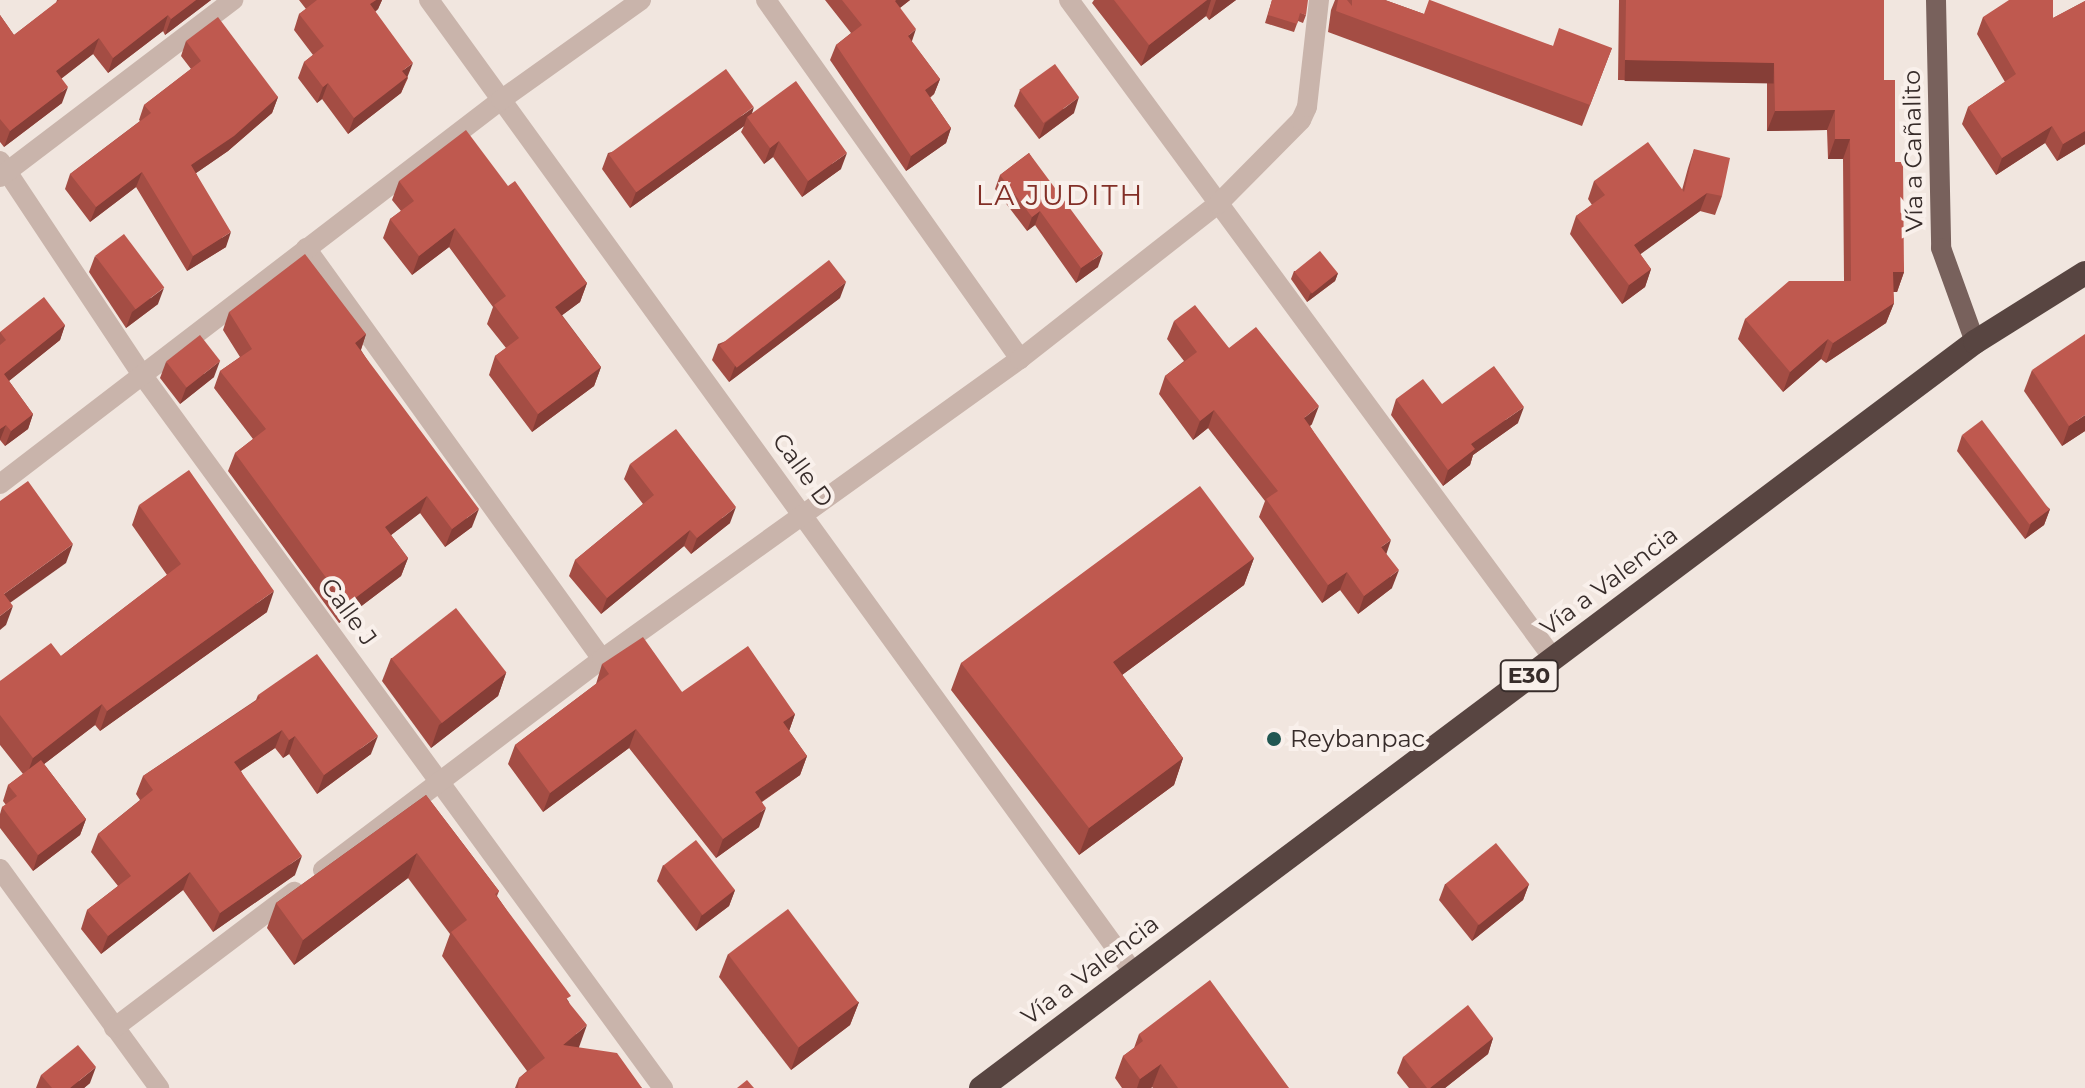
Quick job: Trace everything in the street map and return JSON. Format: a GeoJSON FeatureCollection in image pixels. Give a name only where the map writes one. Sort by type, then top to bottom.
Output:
{"type":"FeatureCollection","features":[{"type":"Feature","properties":{"kind":"highway","name":"Vía a Valencia"},"geometry":{"type":"LineString","coordinates":[[981,1088],[1975,342],[2085,273]]}},
{"type":"Feature","properties":{"kind":"main road","name":"Vía a Cañalito"},"geometry":{"type":"LineString","coordinates":[[1936,0],[1941,248],[1975,342]]}},
{"type":"Feature","properties":{"kind":"street"},"geometry":{"type":"LineString","coordinates":[[3,170],[233,0]]}},
{"type":"Feature","properties":{"kind":"street","name":"Calle D"},"geometry":{"type":"LineString","coordinates":[[429,0],[1133,972]]}},
{"type":"Feature","properties":{"kind":"street"},"geometry":{"type":"LineString","coordinates":[[0,484],[501,100],[641,0]]}},
{"type":"Feature","properties":{"kind":"street"},"geometry":{"type":"LineString","coordinates":[[766,0],[1020,359]]}},
{"type":"Feature","properties":{"kind":"street"},"geometry":{"type":"LineString","coordinates":[[1069,0],[1553,658]]}},
{"type":"Feature","properties":{"kind":"street"},"geometry":{"type":"LineString","coordinates":[[114,1028],[602,659],[1020,359],[1218,204],[1301,120],[1307,107],[1319,0]]}},
{"type":"Feature","properties":{"kind":"street","name":"Calle J"},"geometry":{"type":"LineString","coordinates":[[3,170],[143,376],[663,1088]]}},
{"type":"Feature","properties":{"kind":"street"},"geometry":{"type":"LineString","coordinates":[[306,248],[602,659]]}},
{"type":"Feature","properties":{"kind":"street"},"geometry":{"type":"LineString","coordinates":[[0,869],[154,1086]]}},
{"type":"Feature","properties":{"kind":"building"},"geometry":{"type":"Polygon","coordinates":[[[59,0],[196,0],[171,19],[168,15],[113,58],[99,38],[56,71],[68,87],[10,131],[0,119],[0,15],[14,35],[59,0]]]}},
{"type":"Feature","properties":{"kind":"building"},"geometry":{"type":"Polygon","coordinates":[[[317,0],[376,0],[370,4],[413,63],[402,71],[407,77],[354,118],[328,83],[323,87],[304,62],[324,46],[299,14],[317,0]]]}},
{"type":"Feature","properties":{"kind":"building"},"geometry":{"type":"Polygon","coordinates":[[[842,0],[896,0],[916,29],[908,36],[940,79],[925,90],[951,128],[911,156],[836,45],[862,25],[842,0]]]}},
{"type":"Feature","properties":{"kind":"building"},"geometry":{"type":"Polygon","coordinates":[[[1114,0],[1207,0],[1149,45],[1114,0]]]}},
{"type":"Feature","properties":{"kind":"building"},"geometry":{"type":"Polygon","coordinates":[[[1272,0],[1308,0],[1306,15],[1300,13],[1297,24],[1268,15],[1272,0]]]}},
{"type":"Feature","properties":{"kind":"building"},"geometry":{"type":"Polygon","coordinates":[[[1338,0],[1347,0],[1352,6],[1352,0],[1385,0],[1424,14],[1430,0],[1553,46],[1559,28],[1612,48],[1590,105],[1336,11],[1338,0]]]}},
{"type":"Feature","properties":{"kind":"building"},"geometry":{"type":"Polygon","coordinates":[[[1626,0],[1884,0],[1884,80],[1895,80],[1895,162],[1903,162],[1904,272],[1893,272],[1894,303],[1833,343],[1828,339],[1790,372],[1745,319],[1789,281],[1851,281],[1850,139],[1835,139],[1835,110],[1775,111],[1774,63],[1625,60],[1626,0]]]}},
{"type":"Feature","properties":{"kind":"building"},"geometry":{"type":"Polygon","coordinates":[[[2009,0],[2053,0],[2053,18],[2085,1],[2085,131],[2063,144],[2052,126],[2002,158],[1968,107],[2016,74],[1983,17],[2009,0]]]}},
{"type":"Feature","properties":{"kind":"building"},"geometry":{"type":"Polygon","coordinates":[[[218,17],[278,97],[234,136],[191,165],[231,232],[193,256],[142,172],[96,207],[70,174],[151,113],[144,105],[201,61],[186,41],[218,17]]]}},
{"type":"Feature","properties":{"kind":"building"},"geometry":{"type":"Polygon","coordinates":[[[1055,64],[1079,97],[1044,123],[1019,90],[1055,64]]]}},
{"type":"Feature","properties":{"kind":"building"},"geometry":{"type":"Polygon","coordinates":[[[726,69],[754,107],[636,192],[609,154],[726,69]]]}},
{"type":"Feature","properties":{"kind":"building"},"geometry":{"type":"Polygon","coordinates":[[[796,81],[847,153],[808,181],[779,141],[770,148],[747,117],[796,81]]]}},
{"type":"Feature","properties":{"kind":"building"},"geometry":{"type":"Polygon","coordinates":[[[466,130],[508,186],[515,181],[587,283],[555,307],[601,367],[538,414],[495,356],[519,338],[494,305],[506,296],[455,228],[419,256],[390,219],[414,201],[399,181],[466,130]]]}},
{"type":"Feature","properties":{"kind":"building"},"geometry":{"type":"Polygon","coordinates":[[[1648,142],[1684,192],[1694,149],[1730,158],[1722,196],[1707,193],[1634,245],[1651,269],[1629,285],[1576,216],[1605,195],[1594,181],[1648,142]]]}},
{"type":"Feature","properties":{"kind":"building"},"geometry":{"type":"Polygon","coordinates":[[[1029,153],[1103,253],[1081,268],[1040,211],[1032,217],[1000,175],[1029,153]]]}},
{"type":"Feature","properties":{"kind":"building"},"geometry":{"type":"Polygon","coordinates":[[[124,234],[164,288],[136,309],[95,256],[124,234]]]}},
{"type":"Feature","properties":{"kind":"building"},"geometry":{"type":"Polygon","coordinates":[[[1320,251],[1338,273],[1312,294],[1294,272],[1320,251]]]}},
{"type":"Feature","properties":{"kind":"building"},"geometry":{"type":"Polygon","coordinates":[[[305,254],[366,334],[355,343],[479,509],[452,529],[427,496],[385,527],[408,558],[346,605],[235,453],[266,429],[220,371],[252,349],[229,312],[305,254]]]}},
{"type":"Feature","properties":{"kind":"building"},"geometry":{"type":"Polygon","coordinates":[[[829,260],[846,282],[737,368],[719,346],[829,260]]]}},
{"type":"Feature","properties":{"kind":"building"},"geometry":{"type":"Polygon","coordinates":[[[44,297],[65,325],[4,374],[33,414],[11,431],[6,425],[0,429],[0,345],[6,340],[0,332],[44,297]]]}},
{"type":"Feature","properties":{"kind":"building"},"geometry":{"type":"Polygon","coordinates":[[[1195,305],[1229,348],[1256,327],[1319,406],[1304,418],[1391,540],[1381,547],[1399,570],[1364,596],[1347,572],[1328,585],[1266,499],[1278,491],[1214,410],[1200,421],[1165,376],[1197,352],[1174,321],[1195,305]]]}},
{"type":"Feature","properties":{"kind":"building"},"geometry":{"type":"Polygon","coordinates":[[[2085,334],[2085,415],[2069,426],[2032,370],[2085,334]]]}},
{"type":"Feature","properties":{"kind":"building"},"geometry":{"type":"Polygon","coordinates":[[[200,335],[220,361],[186,387],[166,361],[200,335]]]}},
{"type":"Feature","properties":{"kind":"building"},"geometry":{"type":"Polygon","coordinates":[[[1494,366],[1524,407],[1471,444],[1475,449],[1448,470],[1396,399],[1423,379],[1442,404],[1494,366]]]}},
{"type":"Feature","properties":{"kind":"building"},"geometry":{"type":"Polygon","coordinates":[[[1982,420],[2049,509],[2029,524],[1962,435],[1982,420]]]}},
{"type":"Feature","properties":{"kind":"building"},"geometry":{"type":"Polygon","coordinates":[[[676,429],[736,507],[697,538],[690,530],[607,598],[575,560],[654,495],[630,464],[676,429]]]}},
{"type":"Feature","properties":{"kind":"building"},"geometry":{"type":"Polygon","coordinates":[[[189,470],[274,591],[107,711],[102,704],[33,758],[0,715],[0,681],[51,643],[61,656],[181,564],[139,505],[189,470]]]}},
{"type":"Feature","properties":{"kind":"building"},"geometry":{"type":"Polygon","coordinates":[[[28,481],[73,544],[4,594],[13,606],[0,616],[0,501],[28,481]]]}},
{"type":"Feature","properties":{"kind":"building"},"geometry":{"type":"Polygon","coordinates":[[[1200,486],[1254,558],[1113,662],[1183,758],[1089,828],[961,663],[1200,486]]]}},
{"type":"Feature","properties":{"kind":"building"},"geometry":{"type":"Polygon","coordinates":[[[456,608],[506,673],[442,723],[391,658],[456,608]]]}},
{"type":"Feature","properties":{"kind":"building"},"geometry":{"type":"Polygon","coordinates":[[[643,637],[682,692],[748,646],[795,714],[783,722],[807,756],[755,792],[766,808],[723,839],[636,729],[550,793],[515,745],[609,674],[602,664],[643,637]]]}},
{"type":"Feature","properties":{"kind":"building"},"geometry":{"type":"Polygon","coordinates":[[[317,654],[378,736],[324,775],[295,736],[289,740],[282,730],[234,762],[302,856],[220,913],[190,872],[108,936],[87,910],[131,876],[98,834],[153,790],[143,776],[260,698],[258,695],[317,654]]]}},
{"type":"Feature","properties":{"kind":"building"},"geometry":{"type":"Polygon","coordinates":[[[41,760],[86,819],[38,855],[2,807],[17,796],[8,785],[41,760]]]}},
{"type":"Feature","properties":{"kind":"building"},"geometry":{"type":"Polygon","coordinates":[[[426,795],[499,891],[495,894],[571,996],[566,999],[587,1025],[563,1045],[617,1053],[642,1088],[518,1088],[519,1078],[545,1058],[451,932],[467,920],[417,853],[303,940],[276,903],[426,795]]]}},
{"type":"Feature","properties":{"kind":"building"},"geometry":{"type":"Polygon","coordinates":[[[696,840],[735,890],[702,915],[664,865],[696,840]]]}},
{"type":"Feature","properties":{"kind":"building"},"geometry":{"type":"Polygon","coordinates":[[[1496,843],[1529,884],[1479,925],[1445,884],[1496,843]]]}},
{"type":"Feature","properties":{"kind":"building"},"geometry":{"type":"Polygon","coordinates":[[[788,909],[858,1002],[799,1048],[728,954],[788,909]]]}},
{"type":"Feature","properties":{"kind":"building"},"geometry":{"type":"Polygon","coordinates":[[[1210,980],[1289,1088],[1178,1088],[1161,1064],[1140,1079],[1123,1056],[1143,1041],[1139,1034],[1210,980]]]}},
{"type":"Feature","properties":{"kind":"building"},"geometry":{"type":"Polygon","coordinates":[[[1468,1005],[1493,1038],[1427,1088],[1403,1057],[1468,1005]]]}},
{"type":"Feature","properties":{"kind":"building"},"geometry":{"type":"Polygon","coordinates":[[[78,1045],[96,1067],[70,1088],[52,1088],[41,1075],[78,1045]]]}},
{"type":"Feature","properties":{"kind":"building"},"geometry":{"type":"Polygon","coordinates":[[[747,1080],[754,1088],[737,1088],[747,1080]]]}},
{"type":"Feature","properties":{"kind":"place","name":"Reybanpac"},"geometry":{"type":"Point","coordinates":[1274,739]}},
{"type":"Feature","properties":{"kind":"district","name":"LA JUDITH"},"geometry":{"type":"Point","coordinates":[1060,195]}}]}
